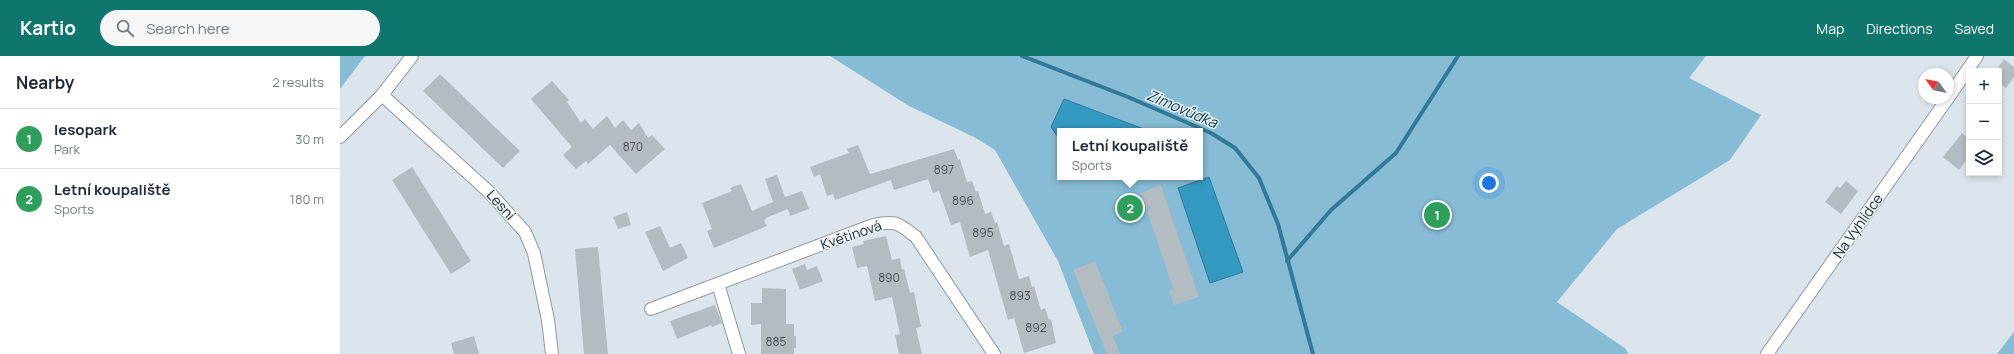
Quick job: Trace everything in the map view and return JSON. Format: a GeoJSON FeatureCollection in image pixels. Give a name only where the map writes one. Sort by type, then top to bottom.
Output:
{"type":"FeatureCollection","features":[{"type":"Feature","properties":{"kind":"street"},"geometry":{"type":"LineString","coordinates":[[340,137],[382,95],[412,56]]}},
{"type":"Feature","properties":{"kind":"street","name":"Na Vyhlídce"},"geometry":{"type":"LineString","coordinates":[[1954,89],[1977,56]]}},
{"type":"Feature","properties":{"kind":"street","name":"Lesní"},"geometry":{"type":"LineString","coordinates":[[382,95],[489,192],[525,232],[534,253],[548,320],[552,354]]}},
{"type":"Feature","properties":{"kind":"street","name":"Na Vyhlídce"},"geometry":{"type":"LineString","coordinates":[[1767,354],[1944,104]]}},
{"type":"Feature","properties":{"kind":"street","name":"Květinová"},"geometry":{"type":"LineString","coordinates":[[652,309],[873,225],[890,221],[902,225],[916,237],[994,354]]}},
{"type":"Feature","properties":{"kind":"street"},"geometry":{"type":"LineString","coordinates":[[718,284],[739,354]]}},
{"type":"Feature","properties":{"kind":"shaded area"},"geometry":{"type":"Polygon","coordinates":[[[340,56],[365,56],[340,89],[340,56]]]}},
{"type":"Feature","properties":{"kind":"shaded area"},"geometry":{"type":"Polygon","coordinates":[[[830,56],[1706,56],[1689,78],[1761,115],[1730,160],[1617,229],[1557,302],[1626,349],[1628,354],[1094,354],[1058,261],[995,150],[974,137],[909,106],[830,56]]]}},
{"type":"Feature","properties":{"kind":"shaded area"},"geometry":{"type":"Polygon","coordinates":[[[1064,99],[1141,128],[1057,128],[1057,136],[1051,127],[1064,99]]]}},
{"type":"Feature","properties":{"kind":"shaded area"},"geometry":{"type":"Polygon","coordinates":[[[1209,177],[1243,272],[1210,283],[1178,188],[1209,177]]]}},
{"type":"Feature","properties":{"kind":"shaded area"},"geometry":{"type":"Polygon","coordinates":[[[2014,332],[2014,354],[1997,354],[2014,332]]]}},
{"type":"Feature","properties":{"kind":"building"},"geometry":{"type":"Polygon","coordinates":[[[2004,59],[2014,67],[2014,77],[2006,88],[2002,85],[2002,68],[1999,68],[2004,59]]]}},
{"type":"Feature","properties":{"kind":"building"},"geometry":{"type":"Polygon","coordinates":[[[440,74],[520,151],[503,168],[423,91],[440,74]]]}},
{"type":"Feature","properties":{"kind":"building"},"geometry":{"type":"Polygon","coordinates":[[[552,81],[569,100],[567,102],[581,123],[585,119],[593,129],[607,116],[615,128],[623,120],[631,130],[639,123],[648,138],[652,135],[665,149],[636,174],[610,145],[588,164],[586,161],[576,169],[563,155],[572,147],[531,99],[552,81]]]}},
{"type":"Feature","properties":{"kind":"building"},"geometry":{"type":"Polygon","coordinates":[[[1962,133],[1966,136],[1966,161],[1959,170],[1943,157],[1962,133]]]}},
{"type":"Feature","properties":{"kind":"building"},"geometry":{"type":"Polygon","coordinates":[[[858,145],[870,174],[954,149],[958,160],[960,159],[967,182],[972,181],[976,192],[978,191],[985,214],[991,212],[995,223],[997,222],[1004,246],[1009,244],[1019,279],[1029,276],[1032,287],[1034,286],[1041,310],[1045,308],[1049,320],[1051,319],[1056,343],[1024,353],[1014,318],[1008,320],[988,250],[970,257],[960,222],[951,225],[939,191],[933,193],[928,179],[894,190],[891,180],[835,200],[833,194],[827,196],[820,174],[814,177],[810,167],[849,153],[847,149],[858,145]]]}},
{"type":"Feature","properties":{"kind":"building"},"geometry":{"type":"Polygon","coordinates":[[[412,167],[471,261],[451,274],[392,180],[412,167]]]}},
{"type":"Feature","properties":{"kind":"building"},"geometry":{"type":"Polygon","coordinates":[[[777,175],[785,197],[802,191],[809,209],[790,216],[788,209],[768,217],[764,220],[767,226],[714,248],[707,231],[712,229],[702,203],[732,191],[730,188],[741,184],[752,211],[773,202],[765,179],[777,175]]]}},
{"type":"Feature","properties":{"kind":"building"},"geometry":{"type":"Polygon","coordinates":[[[1846,181],[1858,191],[1841,214],[1825,202],[1837,186],[1840,188],[1846,181]]]}},
{"type":"Feature","properties":{"kind":"building"},"geometry":{"type":"Polygon","coordinates":[[[1161,185],[1199,297],[1174,305],[1169,291],[1173,289],[1141,193],[1161,185]]]}},
{"type":"Feature","properties":{"kind":"building"},"geometry":{"type":"Polygon","coordinates":[[[627,212],[631,225],[618,229],[613,217],[627,212]]]}},
{"type":"Feature","properties":{"kind":"building"},"geometry":{"type":"Polygon","coordinates":[[[660,226],[670,248],[681,243],[688,258],[663,271],[645,232],[660,226]]]}},
{"type":"Feature","properties":{"kind":"building"},"geometry":{"type":"Polygon","coordinates":[[[886,236],[892,260],[900,258],[902,270],[904,269],[910,293],[914,292],[921,327],[916,328],[922,354],[899,354],[895,335],[900,334],[892,297],[875,301],[867,266],[857,268],[852,247],[864,244],[863,241],[886,236]]]}},
{"type":"Feature","properties":{"kind":"building"},"geometry":{"type":"Polygon","coordinates":[[[598,247],[608,354],[584,354],[575,249],[598,247]]]}},
{"type":"Feature","properties":{"kind":"building"},"geometry":{"type":"Polygon","coordinates":[[[1095,261],[1123,332],[1113,336],[1120,354],[1107,354],[1073,270],[1095,261]]]}},
{"type":"Feature","properties":{"kind":"building"},"geometry":{"type":"Polygon","coordinates":[[[805,264],[807,270],[817,266],[823,281],[800,290],[792,269],[805,264]]]}},
{"type":"Feature","properties":{"kind":"building"},"geometry":{"type":"Polygon","coordinates":[[[762,288],[786,289],[786,324],[794,324],[796,348],[794,348],[794,354],[761,354],[761,324],[751,325],[751,303],[762,303],[762,288]]]}},
{"type":"Feature","properties":{"kind":"building"},"geometry":{"type":"Polygon","coordinates":[[[715,305],[722,323],[712,327],[711,325],[677,339],[670,321],[715,305]]]}},
{"type":"Feature","properties":{"kind":"building"},"geometry":{"type":"Polygon","coordinates":[[[474,336],[479,354],[454,354],[451,343],[474,336]]]}},
{"type":"Feature","properties":{"kind":"waterway","name":"Zimovůdka"},"geometry":{"type":"LineString","coordinates":[[1022,56],[1128,97],[1199,128]]}},
{"type":"Feature","properties":{"kind":"waterway"},"geometry":{"type":"LineString","coordinates":[[1287,261],[1331,210],[1396,153],[1458,56]]}},
{"type":"Feature","properties":{"kind":"waterway","name":"Zimovůdka"},"geometry":{"type":"LineString","coordinates":[[1203,130],[1235,148],[1259,178],[1278,224],[1313,354]]}},
{"type":"Feature","properties":{"kind":"place","name":"Letní koupaliště"},"geometry":{"type":"Point","coordinates":[1130,208]}},
{"type":"Feature","properties":{"kind":"place","name":"lesopark"},"geometry":{"type":"Point","coordinates":[1437,215]}}]}
